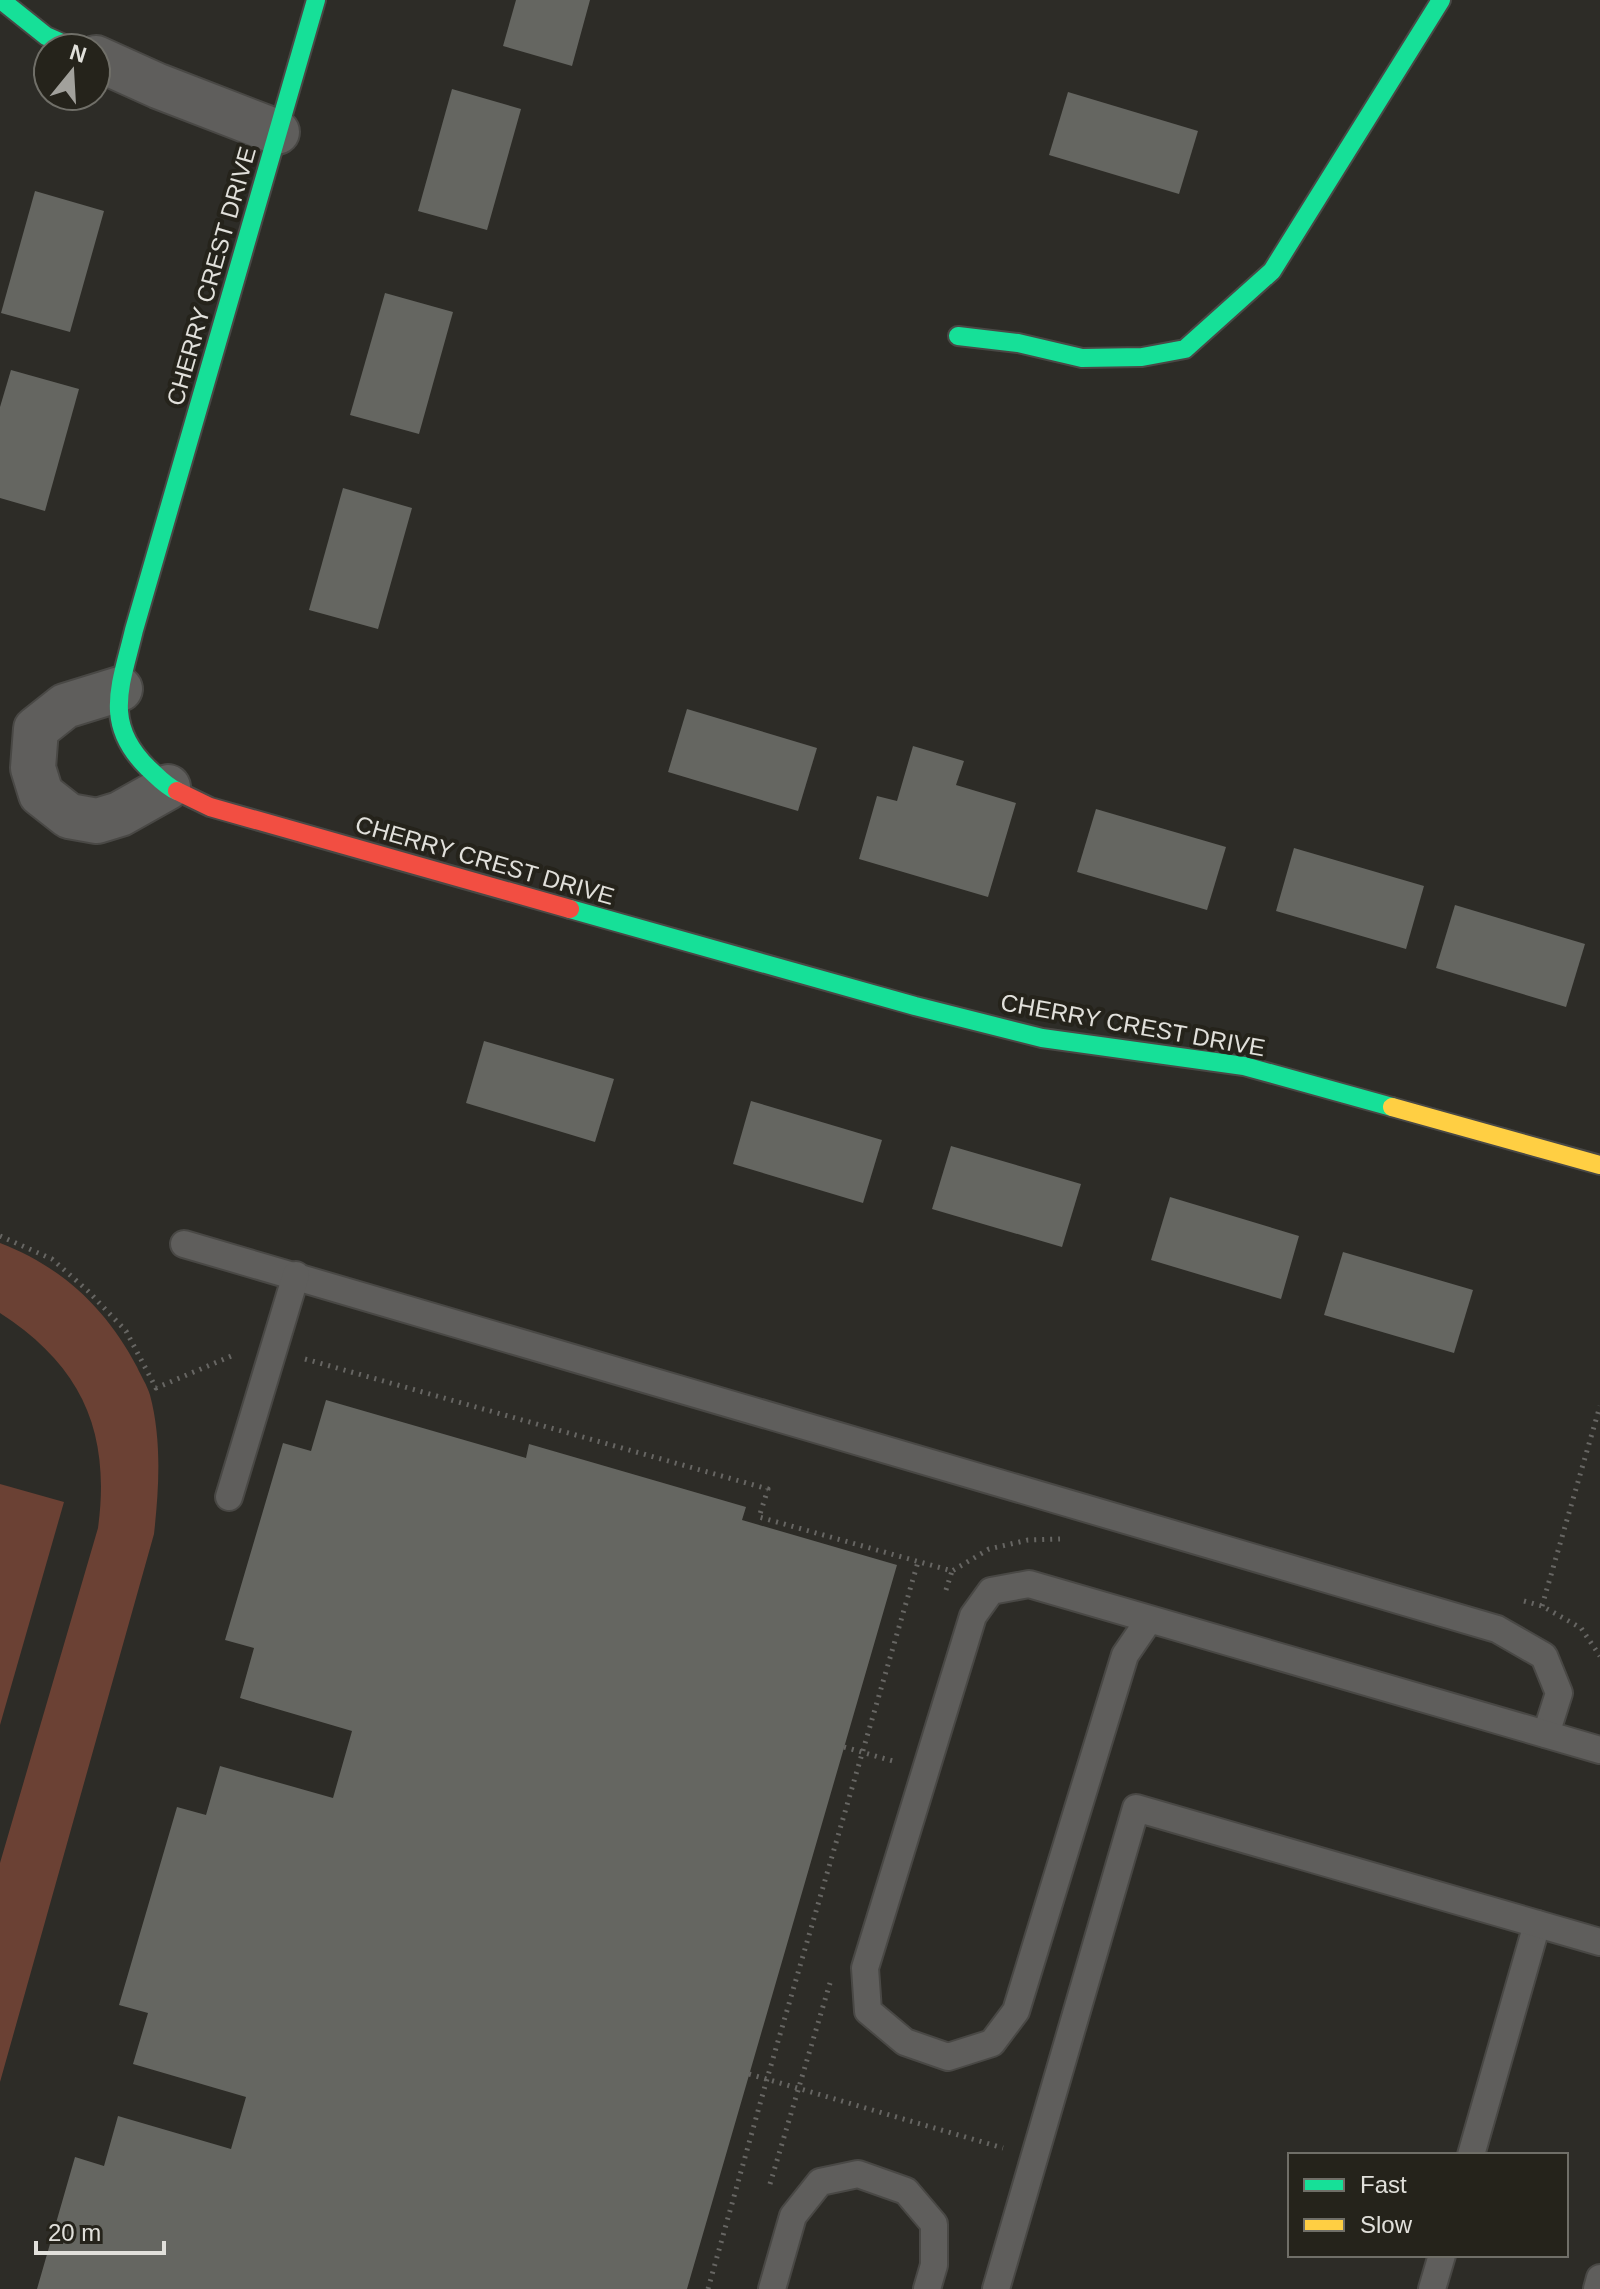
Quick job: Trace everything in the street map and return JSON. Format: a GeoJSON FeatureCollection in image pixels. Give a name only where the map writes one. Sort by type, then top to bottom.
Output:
{"type":"FeatureCollection","features":[{"type":"Feature","properties":{"kind":"street"},"geometry":{"type":"LineString","coordinates":[[1,0],[41,32]]}},
{"type":"Feature","properties":{"kind":"street","name":"CHERRY CREST DRIVE"},"geometry":{"type":"LineString","coordinates":[[316,0],[134,630],[120,689],[119,724],[133,753],[168,787],[210,807],[915,1006],[1042,1038],[1244,1066],[1600,1165]]}},
{"type":"Feature","properties":{"kind":"street"},"geometry":{"type":"LineString","coordinates":[[958,336],[1018,343],[1082,358],[1142,357],[1185,349],[1272,271],[1441,0]]}},
{"type":"Feature","properties":{"kind":"street"},"geometry":{"type":"LineString","coordinates":[[112,65],[277,132]]}},
{"type":"Feature","properties":{"kind":"street"},"geometry":{"type":"LineString","coordinates":[[120,689],[65,706],[36,729],[33,768],[41,794],[69,816],[97,821],[120,814],[168,787]]}},
{"type":"Feature","properties":{"kind":"lane"},"geometry":{"type":"LineString","coordinates":[[184,1244],[1497,1629],[1544,1656],[1559,1693],[1546,1734]]}},
{"type":"Feature","properties":{"kind":"lane"},"geometry":{"type":"LineString","coordinates":[[229,1497],[296,1275]]}},
{"type":"Feature","properties":{"kind":"lane"},"geometry":{"type":"LineString","coordinates":[[1149,1620],[1125,1655],[1016,2011],[992,2043],[948,2057],[905,2042],[868,2011],[865,1968],[973,1616],[991,1591],[1029,1584],[1600,1750]]}},
{"type":"Feature","properties":{"kind":"lane"},"geometry":{"type":"LineString","coordinates":[[996,2289],[1136,1808],[1600,1942]]}},
{"type":"Feature","properties":{"kind":"lane"},"geometry":{"type":"LineString","coordinates":[[1472,2153],[1537,1924]]}},
{"type":"Feature","properties":{"kind":"lane"},"geometry":{"type":"LineString","coordinates":[[772,2289],[793,2216],[820,2182],[858,2174],[906,2191],[934,2224],[934,2265],[927,2289]]}},
{"type":"Feature","properties":{"kind":"lane"},"geometry":{"type":"LineString","coordinates":[[1432,2289],[1441,2257]]}},
{"type":"Feature","properties":{"kind":"lane"},"geometry":{"type":"LineString","coordinates":[[1597,2289],[1600,2278]]}},
{"type":"Feature","properties":{"kind":"path"},"geometry":{"type":"LineString","coordinates":[[0,1236],[52,1259],[88,1291],[126,1331],[156,1388],[244,1351],[311,1360],[768,1489],[759,1517],[952,1571],[989,1549],[1028,1540],[1066,1539]]}},
{"type":"Feature","properties":{"kind":"path"},"geometry":{"type":"LineString","coordinates":[[1542,1606],[1600,1406]]}},
{"type":"Feature","properties":{"kind":"path"},"geometry":{"type":"LineString","coordinates":[[708,2289],[918,1562]]}},
{"type":"Feature","properties":{"kind":"path"},"geometry":{"type":"LineString","coordinates":[[1514,1598],[1542,1606],[1581,1628],[1600,1656]]}},
{"type":"Feature","properties":{"kind":"path"},"geometry":{"type":"LineString","coordinates":[[844,1747],[926,1770]]}},
{"type":"Feature","properties":{"kind":"path"},"geometry":{"type":"LineString","coordinates":[[749,2074],[1034,2157]]}},
{"type":"Feature","properties":{"kind":"shaded area"},"geometry":{"type":"Polygon","coordinates":[[[0,1243],[62,1277],[111,1326],[149,1391],[158,1464],[154,1534],[0,2082],[0,1863],[98,1528],[101,1493],[100,1461],[85,1404],[52,1355],[0,1313],[0,1243]]]}},
{"type":"Feature","properties":{"kind":"shaded area"},"geometry":{"type":"Polygon","coordinates":[[[0,1484],[64,1502],[0,1725],[0,1484]]]}},
{"type":"Feature","properties":{"kind":"building"},"geometry":{"type":"Polygon","coordinates":[[[516,0],[590,0],[572,66],[503,46],[516,0]]]}},
{"type":"Feature","properties":{"kind":"building"},"geometry":{"type":"Polygon","coordinates":[[[452,89],[521,109],[487,230],[418,211],[452,89]]]}},
{"type":"Feature","properties":{"kind":"building"},"geometry":{"type":"Polygon","coordinates":[[[1068,92],[1198,131],[1179,194],[1049,155],[1068,92]]]}},
{"type":"Feature","properties":{"kind":"building"},"geometry":{"type":"Polygon","coordinates":[[[35,191],[104,211],[70,332],[1,313],[35,191]]]}},
{"type":"Feature","properties":{"kind":"building"},"geometry":{"type":"Polygon","coordinates":[[[385,293],[453,312],[419,434],[350,415],[385,293]]]}},
{"type":"Feature","properties":{"kind":"building"},"geometry":{"type":"Polygon","coordinates":[[[11,370],[79,389],[45,511],[0,498],[0,407],[11,370]]]}},
{"type":"Feature","properties":{"kind":"building"},"geometry":{"type":"Polygon","coordinates":[[[343,488],[412,508],[378,629],[309,610],[343,488]]]}},
{"type":"Feature","properties":{"kind":"building"},"geometry":{"type":"Polygon","coordinates":[[[687,709],[817,748],[798,811],[668,772],[687,709]]]}},
{"type":"Feature","properties":{"kind":"building"},"geometry":{"type":"Polygon","coordinates":[[[913,746],[964,761],[956,785],[1016,803],[988,897],[859,859],[877,796],[897,801],[913,746]]]}},
{"type":"Feature","properties":{"kind":"building"},"geometry":{"type":"Polygon","coordinates":[[[1096,809],[1226,847],[1207,910],[1077,872],[1096,809]]]}},
{"type":"Feature","properties":{"kind":"building"},"geometry":{"type":"Polygon","coordinates":[[[1294,848],[1424,886],[1406,949],[1276,911],[1294,848]]]}},
{"type":"Feature","properties":{"kind":"building"},"geometry":{"type":"Polygon","coordinates":[[[1455,905],[1585,944],[1566,1007],[1436,968],[1455,905]]]}},
{"type":"Feature","properties":{"kind":"building"},"geometry":{"type":"Polygon","coordinates":[[[484,1041],[614,1079],[595,1142],[466,1103],[484,1041]]]}},
{"type":"Feature","properties":{"kind":"building"},"geometry":{"type":"Polygon","coordinates":[[[751,1101],[882,1140],[863,1203],[733,1164],[751,1101]]]}},
{"type":"Feature","properties":{"kind":"building"},"geometry":{"type":"Polygon","coordinates":[[[951,1146],[1081,1184],[1062,1247],[932,1209],[951,1146]]]}},
{"type":"Feature","properties":{"kind":"building"},"geometry":{"type":"Polygon","coordinates":[[[1170,1197],[1299,1236],[1281,1299],[1151,1260],[1170,1197]]]}},
{"type":"Feature","properties":{"kind":"building"},"geometry":{"type":"Polygon","coordinates":[[[1343,1252],[1473,1290],[1454,1353],[1324,1315],[1343,1252]]]}},
{"type":"Feature","properties":{"kind":"building"},"geometry":{"type":"Polygon","coordinates":[[[326,1400],[526,1458],[529,1444],[746,1507],[742,1520],[897,1565],[687,2289],[37,2289],[75,2157],[104,2166],[118,2116],[231,2149],[246,2097],[133,2064],[148,2013],[119,2005],[177,1807],[206,1815],[220,1766],[333,1798],[352,1731],[240,1698],[254,1648],[225,1640],[283,1443],[311,1451],[326,1400]]]}},
{"type":"Feature","properties":{"kind":"traffic: fast"},"geometry":{"type":"LineString","coordinates":[[1,0],[41,32]]}},
{"type":"Feature","properties":{"kind":"traffic: fast"},"geometry":{"type":"LineString","coordinates":[[177,791],[148,768],[125,735],[120,719],[121,686],[134,630],[316,0]]}},
{"type":"Feature","properties":{"kind":"traffic: fast"},"geometry":{"type":"LineString","coordinates":[[958,336],[1018,343],[1082,358],[1142,357],[1185,349],[1272,271],[1441,0]]}},
{"type":"Feature","properties":{"kind":"traffic: fast"},"geometry":{"type":"LineString","coordinates":[[570,909],[915,1006],[1042,1038],[1244,1066],[1392,1107]]}},
{"type":"Feature","properties":{"kind":"traffic: slow"},"geometry":{"type":"LineString","coordinates":[[1392,1107],[1600,1165]]}},
{"type":"Feature","properties":{"kind":"traffic: jam"},"geometry":{"type":"LineString","coordinates":[[177,791],[210,807],[570,909]]}}]}
